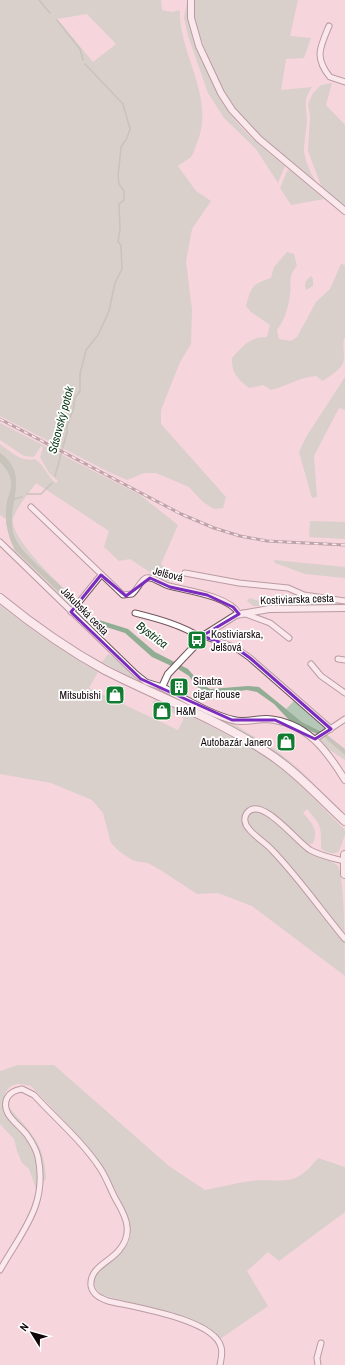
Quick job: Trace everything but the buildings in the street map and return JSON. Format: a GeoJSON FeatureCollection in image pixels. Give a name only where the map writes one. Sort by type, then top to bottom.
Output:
{"type":"FeatureCollection","features":[{"type":"Feature","properties":{"kind":"main road"},"geometry":{"type":"LineString","coordinates":[[0,598],[39,629],[79,655],[222,726],[262,749],[292,771],[345,821]]}},
{"type":"Feature","properties":{"kind":"main road"},"geometry":{"type":"LineString","coordinates":[[323,800],[345,827]]}},
{"type":"Feature","properties":{"kind":"main road"},"geometry":{"type":"LineString","coordinates":[[345,858],[345,874]]}},
{"type":"Feature","properties":{"kind":"street"},"geometry":{"type":"LineString","coordinates":[[191,0],[190,18],[199,46],[216,83],[232,110],[259,139],[345,211]]}},
{"type":"Feature","properties":{"kind":"street"},"geometry":{"type":"LineString","coordinates":[[329,26],[320,48],[319,57],[330,77],[345,82]]}},
{"type":"Feature","properties":{"kind":"street","name":"Jelšová"},"geometry":{"type":"LineString","coordinates":[[32,507],[101,575],[126,596],[132,594],[144,580],[150,578],[170,586],[213,597],[233,607],[241,614],[270,623],[289,638]]}},
{"type":"Feature","properties":{"kind":"street","name":"Jakubská cesta"},"geometry":{"type":"LineString","coordinates":[[0,542],[141,679],[162,687]]}},
{"type":"Feature","properties":{"kind":"street","name":"Kostiviarska cesta"},"geometry":{"type":"LineString","coordinates":[[185,573],[239,583],[288,588],[304,595],[345,601]]}},
{"type":"Feature","properties":{"kind":"street"},"geometry":{"type":"LineString","coordinates":[[72,611],[101,575]]}},
{"type":"Feature","properties":{"kind":"street","name":"Kostiviarska cesta"},"geometry":{"type":"LineString","coordinates":[[162,687],[173,669],[203,637],[219,624],[241,614],[269,609],[345,608]]}},
{"type":"Feature","properties":{"kind":"street"},"geometry":{"type":"LineString","coordinates":[[136,613],[162,620],[203,637],[236,648],[250,658],[329,730]]}},
{"type":"Feature","properties":{"kind":"street"},"geometry":{"type":"LineString","coordinates":[[338,659],[345,660]]}},
{"type":"Feature","properties":{"kind":"street"},"geometry":{"type":"LineString","coordinates":[[311,664],[321,676],[345,693]]}},
{"type":"Feature","properties":{"kind":"street"},"geometry":{"type":"LineString","coordinates":[[162,687],[232,720],[275,720],[317,738],[330,755],[345,780]]}},
{"type":"Feature","properties":{"kind":"street"},"geometry":{"type":"LineString","coordinates":[[317,738],[345,719]]}},
{"type":"Feature","properties":{"kind":"street"},"geometry":{"type":"LineString","coordinates":[[345,858],[326,857],[309,849],[266,811],[255,809],[249,811],[245,815],[244,822],[248,829],[272,850],[345,939]]}},
{"type":"Feature","properties":{"kind":"street"},"geometry":{"type":"LineString","coordinates":[[0,1270],[32,1214],[40,1192],[40,1176],[36,1149],[27,1135],[9,1116],[5,1109],[5,1102],[9,1096],[15,1091],[22,1089],[34,1095],[91,1157],[105,1177],[124,1216],[127,1226],[124,1244],[117,1253],[99,1267],[92,1275],[91,1284],[94,1292],[98,1296],[108,1301],[191,1322],[215,1337],[222,1347],[220,1365]]}},
{"type":"Feature","properties":{"kind":"street"},"geometry":{"type":"LineString","coordinates":[[318,1365],[317,1358],[322,1343]]}},
{"type":"Feature","properties":{"kind":"highlighted area"},"geometry":{"type":"Polygon","coordinates":[[[101,575],[126,596],[150,578],[170,587],[207,595],[233,607],[239,614],[202,636],[236,648],[250,658],[331,729],[315,739],[275,720],[232,720],[141,679],[71,612],[101,575]]]}},
{"type":"Feature","properties":{"kind":"shaded area"},"geometry":{"type":"Polygon","coordinates":[[[0,0],[161,0],[162,10],[172,12],[180,10],[184,42],[195,75],[202,109],[202,126],[194,152],[191,157],[178,166],[196,191],[211,201],[192,229],[186,261],[192,310],[191,344],[180,362],[161,410],[161,424],[226,497],[223,508],[214,509],[203,502],[189,487],[156,473],[144,473],[127,480],[0,416],[0,0]],[[87,14],[57,19],[93,62],[116,44],[87,14]]]}},
{"type":"Feature","properties":{"kind":"shaded area"},"geometry":{"type":"Polygon","coordinates":[[[193,0],[298,0],[290,36],[311,38],[304,58],[286,59],[281,90],[312,87],[306,100],[307,122],[304,150],[308,165],[319,188],[262,140],[233,108],[217,78],[195,24],[192,13],[193,0]]]}},
{"type":"Feature","properties":{"kind":"shaded area"},"geometry":{"type":"Polygon","coordinates":[[[187,2],[188,17],[194,37],[222,102],[246,132],[285,166],[278,183],[256,149],[224,118],[208,93],[188,36],[184,17],[187,2]]]}},
{"type":"Feature","properties":{"kind":"shaded area"},"geometry":{"type":"Polygon","coordinates":[[[332,83],[326,105],[345,125],[345,208],[323,191],[308,151],[310,116],[308,104],[313,93],[321,85],[332,83]]]}},
{"type":"Feature","properties":{"kind":"shaded area"},"geometry":{"type":"Polygon","coordinates":[[[290,170],[324,199],[291,205],[280,188],[287,171],[290,170]]]}},
{"type":"Feature","properties":{"kind":"shaded area"},"geometry":{"type":"Polygon","coordinates":[[[287,252],[294,254],[297,266],[291,277],[290,295],[287,309],[277,330],[279,339],[291,341],[297,337],[316,302],[330,289],[341,264],[345,265],[344,361],[337,371],[323,381],[316,376],[304,378],[271,390],[263,385],[249,388],[234,372],[232,358],[251,340],[267,337],[270,325],[251,312],[246,306],[253,287],[260,282],[271,278],[274,267],[287,252]]]}},
{"type":"Feature","properties":{"kind":"shaded area"},"geometry":{"type":"Polygon","coordinates":[[[311,276],[313,279],[313,286],[306,290],[306,281],[311,276]]]}},
{"type":"Feature","properties":{"kind":"shaded area"},"geometry":{"type":"Polygon","coordinates":[[[345,377],[345,410],[339,408],[314,456],[317,497],[312,498],[299,452],[306,437],[345,377]]]}},
{"type":"Feature","properties":{"kind":"shaded area"},"geometry":{"type":"Polygon","coordinates":[[[0,423],[140,495],[178,525],[161,564],[171,575],[169,582],[154,575],[130,559],[119,561],[104,547],[109,531],[36,483],[14,516],[13,520],[15,529],[20,539],[39,563],[77,602],[73,608],[69,607],[13,550],[14,548],[6,524],[6,519],[0,515],[0,444],[21,458],[30,460],[35,459],[56,483],[58,481],[49,473],[40,457],[43,447],[41,446],[34,457],[24,456],[0,440],[0,423]]]}},
{"type":"Feature","properties":{"kind":"shaded area"},"geometry":{"type":"Polygon","coordinates":[[[0,453],[10,462],[15,472],[16,483],[12,529],[16,540],[31,559],[63,588],[88,614],[99,620],[128,629],[155,652],[188,669],[200,683],[210,689],[248,686],[259,687],[302,722],[326,734],[345,749],[345,755],[325,738],[289,720],[274,704],[257,692],[247,690],[221,693],[205,691],[197,687],[189,676],[178,669],[152,657],[125,633],[91,622],[77,611],[15,550],[12,544],[6,520],[6,508],[11,488],[11,480],[8,472],[0,462],[0,453]]]}},
{"type":"Feature","properties":{"kind":"shaded area"},"geometry":{"type":"Polygon","coordinates":[[[310,521],[345,522],[345,539],[309,537],[310,521]]]}},
{"type":"Feature","properties":{"kind":"shaded area"},"geometry":{"type":"Polygon","coordinates":[[[274,560],[345,567],[345,578],[305,574],[275,563],[274,560]]]}},
{"type":"Feature","properties":{"kind":"shaded area"},"geometry":{"type":"Polygon","coordinates":[[[303,597],[345,603],[345,606],[253,606],[247,601],[249,598],[267,603],[302,602],[303,597]]]}},
{"type":"Feature","properties":{"kind":"shaded area"},"geometry":{"type":"Polygon","coordinates":[[[0,605],[72,657],[98,672],[89,688],[178,730],[184,718],[152,702],[155,700],[246,744],[284,770],[302,786],[345,830],[345,835],[339,851],[330,853],[325,851],[321,848],[320,827],[316,819],[307,809],[303,813],[315,830],[315,838],[313,843],[309,845],[290,830],[287,833],[309,853],[333,862],[338,866],[342,886],[345,935],[345,976],[252,906],[218,893],[197,894],[148,863],[134,861],[120,852],[111,843],[103,813],[92,800],[51,783],[0,774],[0,605]]]}},
{"type":"Feature","properties":{"kind":"shaded area"},"geometry":{"type":"Polygon","coordinates":[[[108,654],[116,659],[138,681],[102,662],[108,654]]]}},
{"type":"Feature","properties":{"kind":"shaded area"},"geometry":{"type":"Polygon","coordinates":[[[168,693],[232,723],[276,750],[300,770],[345,814],[329,801],[292,765],[270,749],[226,723],[166,694],[168,693]]]}},
{"type":"Feature","properties":{"kind":"shaded area"},"geometry":{"type":"Polygon","coordinates":[[[295,700],[325,725],[325,730],[322,732],[302,722],[286,709],[295,700]]]}},
{"type":"Feature","properties":{"kind":"shaded area"},"geometry":{"type":"Polygon","coordinates":[[[322,737],[333,743],[345,755],[345,760],[328,749],[319,739],[322,737]]]}},
{"type":"Feature","properties":{"kind":"shaded area"},"geometry":{"type":"Polygon","coordinates":[[[18,1065],[54,1065],[169,1166],[205,1190],[251,1181],[288,1180],[301,1175],[318,1158],[345,1167],[345,1212],[279,1261],[268,1252],[247,1271],[268,1306],[220,1339],[207,1328],[185,1317],[102,1295],[95,1286],[94,1278],[104,1266],[120,1253],[126,1245],[128,1236],[125,1215],[118,1195],[107,1174],[78,1136],[31,1086],[16,1084],[7,1090],[3,1100],[33,1135],[42,1154],[45,1165],[46,1179],[36,1189],[29,1169],[22,1163],[14,1139],[0,1124],[0,1071],[18,1065]]]}},
{"type":"Feature","properties":{"kind":"waterway","name":"Sásovský potok"},"geometry":{"type":"LineString","coordinates":[[39,0],[50,13]]}},
{"type":"Feature","properties":{"kind":"waterway","name":"Sásovský potok"},"geometry":{"type":"LineString","coordinates":[[57,20],[80,49],[83,60]]}},
{"type":"Feature","properties":{"kind":"waterway","name":"Sásovský potok"},"geometry":{"type":"LineString","coordinates":[[55,476],[75,398],[80,391],[80,374],[86,350],[98,335],[109,311],[115,283],[122,269],[121,246],[118,241],[120,230],[119,204],[124,200],[124,191],[119,184],[118,176],[121,147],[127,138],[130,129],[123,104],[85,64]]}},
{"type":"Feature","properties":{"kind":"waterway","name":"Sásovský potok"},"geometry":{"type":"LineString","coordinates":[[27,494],[41,494],[52,483]]}},
{"type":"Feature","properties":{"kind":"waterway","name":"Sásovský potok"},"geometry":{"type":"LineString","coordinates":[[14,499],[22,497]]}},
{"type":"Feature","properties":{"kind":"railway"},"geometry":{"type":"LineString","coordinates":[[0,419],[181,514],[214,528],[240,536],[267,541],[345,545]]}},
{"type":"Feature","properties":{"kind":"place","name":"Kostiviarska, Jelšová"},"geometry":{"type":"Point","coordinates":[197,640]}},
{"type":"Feature","properties":{"kind":"place","name":"Sinatra cigar house"},"geometry":{"type":"Point","coordinates":[179,687]}},
{"type":"Feature","properties":{"kind":"place","name":"Mitsubishi"},"geometry":{"type":"Point","coordinates":[115,695]}},
{"type":"Feature","properties":{"kind":"place","name":"H&M"},"geometry":{"type":"Point","coordinates":[162,711]}},
{"type":"Feature","properties":{"kind":"place","name":"Autobazár Janero"},"geometry":{"type":"Point","coordinates":[286,742]}},
{"type":"Feature","properties":{"kind":"water label","name":"Bystrica"},"geometry":{"type":"Point","coordinates":[152,635]}}]}
